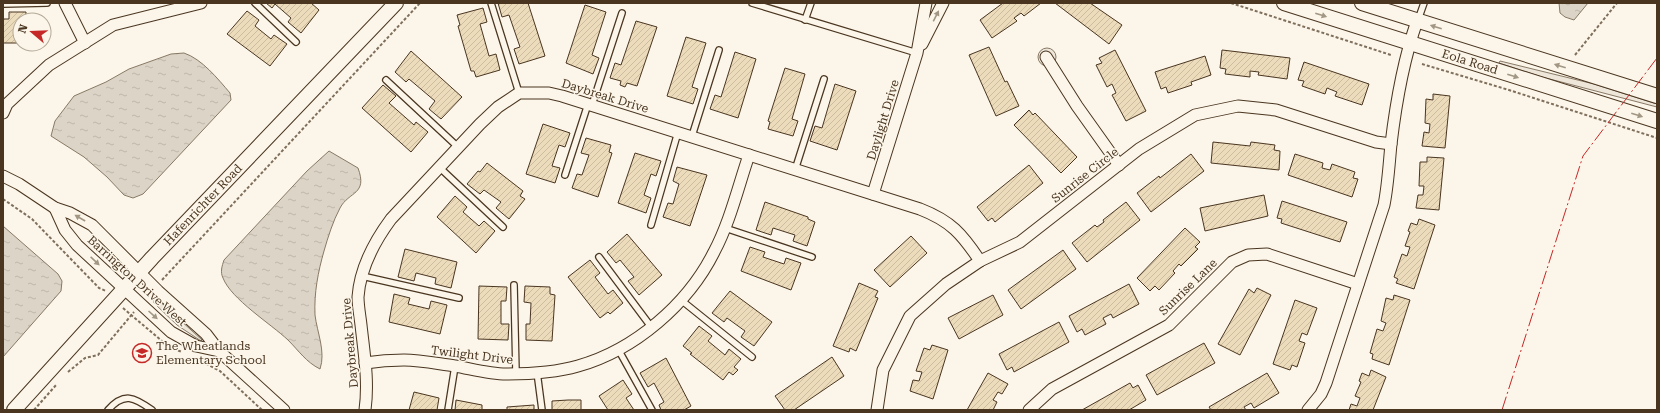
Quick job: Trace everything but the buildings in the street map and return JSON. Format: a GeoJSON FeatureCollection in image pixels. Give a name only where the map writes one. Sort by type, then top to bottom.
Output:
{"type":"FeatureCollection","features":[{"type":"Feature","properties":{"kind":"street"},"geometry":{"type":"LineString","coordinates":[[65,3],[85,43]]}},
{"type":"Feature","properties":{"kind":"street"},"geometry":{"type":"LineString","coordinates":[[3,113],[7,104],[49,65],[114,25],[201,3]]}},
{"type":"Feature","properties":{"kind":"street","name":"Hafenrichter Road"},"geometry":{"type":"LineString","coordinates":[[14,410],[140,272],[396,3]]}},
{"type":"Feature","properties":{"kind":"street","name":"Daylight Drive"},"geometry":{"type":"LineString","coordinates":[[873,194],[917,53],[926,3]]}},
{"type":"Feature","properties":{"kind":"street","name":"Daylight Drive"},"geometry":{"type":"LineString","coordinates":[[917,53],[943,3]]}},
{"type":"Feature","properties":{"kind":"street","name":"Eola Road"},"geometry":{"type":"LineString","coordinates":[[1284,3],[1657,121]]}},
{"type":"Feature","properties":{"kind":"street","name":"Eola Road"},"geometry":{"type":"LineString","coordinates":[[1362,3],[1657,96]]}},
{"type":"Feature","properties":{"kind":"street"},"geometry":{"type":"LineString","coordinates":[[1308,410],[1321,394],[1326,383],[1384,205],[1388,184],[1391,144],[1399,85],[1409,43],[1417,21]]}},
{"type":"Feature","properties":{"kind":"street"},"geometry":{"type":"LineString","coordinates":[[1046,57],[1077,106],[1119,165]]}},
{"type":"Feature","properties":{"kind":"street","name":"Daybreak Drive"},"geometry":{"type":"LineString","coordinates":[[365,410],[368,391],[358,298],[362,276],[369,255],[379,235],[391,219],[439,167],[498,107],[519,93],[549,93],[590,104],[920,209],[946,221],[964,237],[980,261]]}},
{"type":"Feature","properties":{"kind":"street","name":"Sunrise Circle"},"geometry":{"type":"LineString","coordinates":[[877,410],[883,370],[910,316],[946,284],[980,261],[1020,242],[1139,149],[1195,115],[1238,106],[1276,110],[1376,142],[1391,144]]}},
{"type":"Feature","properties":{"kind":"street","name":"Twilight Drive"},"geometry":{"type":"LineString","coordinates":[[365,362],[405,360],[505,374],[538,372],[578,366],[618,349],[652,328],[681,300],[704,270],[725,228],[749,155]]}},
{"type":"Feature","properties":{"kind":"street","name":"Barrington Drive West"},"geometry":{"type":"LineString","coordinates":[[3,176],[19,184],[55,208],[70,213],[92,225],[158,291],[206,334],[219,351],[284,410]]}},
{"type":"Feature","properties":{"kind":"street","name":"Barrington Drive West"},"geometry":{"type":"LineString","coordinates":[[55,208],[65,230],[77,245],[171,332],[196,346],[219,351]]}},
{"type":"Feature","properties":{"kind":"street","name":"Sunrise Lane"},"geometry":{"type":"LineString","coordinates":[[1029,410],[1052,389],[1169,325],[1232,262],[1248,255],[1267,254],[1358,284]]}},
{"type":"Feature","properties":{"kind":"lane"},"geometry":{"type":"LineString","coordinates":[[3,4],[47,3]]}},
{"type":"Feature","properties":{"kind":"lane"},"geometry":{"type":"LineString","coordinates":[[255,3],[296,42]]}},
{"type":"Feature","properties":{"kind":"lane"},"geometry":{"type":"LineString","coordinates":[[491,3],[519,93]]}},
{"type":"Feature","properties":{"kind":"lane"},"geometry":{"type":"LineString","coordinates":[[752,3],[917,53]]}},
{"type":"Feature","properties":{"kind":"lane"},"geometry":{"type":"LineString","coordinates":[[805,20],[810,3]]}},
{"type":"Feature","properties":{"kind":"lane"},"geometry":{"type":"LineString","coordinates":[[1417,21],[1424,3]]}},
{"type":"Feature","properties":{"kind":"lane"},"geometry":{"type":"LineString","coordinates":[[565,175],[622,13]]}},
{"type":"Feature","properties":{"kind":"lane"},"geometry":{"type":"LineString","coordinates":[[692,136],[719,50]]}},
{"type":"Feature","properties":{"kind":"lane"},"geometry":{"type":"LineString","coordinates":[[795,170],[824,78]]}},
{"type":"Feature","properties":{"kind":"lane"},"geometry":{"type":"LineString","coordinates":[[386,80],[458,147]]}},
{"type":"Feature","properties":{"kind":"lane"},"geometry":{"type":"LineString","coordinates":[[651,225],[678,132]]}},
{"type":"Feature","properties":{"kind":"lane"},"geometry":{"type":"LineString","coordinates":[[439,167],[503,227]]}},
{"type":"Feature","properties":{"kind":"lane"},"geometry":{"type":"LineString","coordinates":[[725,228],[812,257]]}},
{"type":"Feature","properties":{"kind":"lane"},"geometry":{"type":"LineString","coordinates":[[599,257],[652,328]]}},
{"type":"Feature","properties":{"kind":"lane"},"geometry":{"type":"LineString","coordinates":[[362,276],[459,298]]}},
{"type":"Feature","properties":{"kind":"lane"},"geometry":{"type":"LineString","coordinates":[[514,285],[516,373]]}},
{"type":"Feature","properties":{"kind":"lane"},"geometry":{"type":"LineString","coordinates":[[681,300],[752,357]]}},
{"type":"Feature","properties":{"kind":"lane"},"geometry":{"type":"LineString","coordinates":[[618,349],[652,410]]}},
{"type":"Feature","properties":{"kind":"lane"},"geometry":{"type":"LineString","coordinates":[[448,410],[455,366]]}},
{"type":"Feature","properties":{"kind":"lane"},"geometry":{"type":"LineString","coordinates":[[538,372],[542,410]]}},
{"type":"Feature","properties":{"kind":"lane"},"geometry":{"type":"LineString","coordinates":[[108,410],[116,401],[126,398],[140,401],[152,410]]}},
{"type":"Feature","properties":{"kind":"path"},"geometry":{"type":"LineString","coordinates":[[160,282],[420,3]]}},
{"type":"Feature","properties":{"kind":"path"},"geometry":{"type":"LineString","coordinates":[[1231,3],[1390,55]]}},
{"type":"Feature","properties":{"kind":"path"},"geometry":{"type":"LineString","coordinates":[[1575,55],[1617,3]]}},
{"type":"Feature","properties":{"kind":"path"},"geometry":{"type":"LineString","coordinates":[[1422,64],[1657,138]]}},
{"type":"Feature","properties":{"kind":"path"},"geometry":{"type":"LineString","coordinates":[[3,199],[32,219],[99,288],[106,291]]}},
{"type":"Feature","properties":{"kind":"path"},"geometry":{"type":"LineString","coordinates":[[124,309],[169,347],[188,355]]}},
{"type":"Feature","properties":{"kind":"path"},"geometry":{"type":"LineString","coordinates":[[63,377],[85,358],[98,355],[136,309]]}},
{"type":"Feature","properties":{"kind":"path"},"geometry":{"type":"LineString","coordinates":[[194,358],[220,371],[262,410]]}},
{"type":"Feature","properties":{"kind":"path"},"geometry":{"type":"LineString","coordinates":[[34,410],[58,382]]}},
{"type":"Feature","properties":{"kind":"shaded area"},"geometry":{"type":"Polygon","coordinates":[[[1047,48],[1053,51],[1056,57],[1053,63],[1047,66],[1041,63],[1038,57],[1041,51],[1047,48]]]}},
{"type":"Feature","properties":{"kind":"shaded area"},"geometry":{"type":"Polygon","coordinates":[[[1500,61],[1594,84],[1657,104],[1657,107],[1542,77],[1499,63],[1500,61]]]}},
{"type":"Feature","properties":{"kind":"shaded area"},"geometry":{"type":"Polygon","coordinates":[[[157,299],[202,340],[201,341],[177,325],[154,303],[154,300],[157,299]]]}},
{"type":"Feature","properties":{"kind":"water"},"geometry":{"type":"Polygon","coordinates":[[[1559,3],[1588,3],[1574,20],[1565,17],[1560,13],[1559,3]]]}},
{"type":"Feature","properties":{"kind":"water"},"geometry":{"type":"Polygon","coordinates":[[[184,53],[197,60],[209,70],[230,93],[231,100],[143,194],[133,198],[124,195],[107,177],[84,157],[51,136],[55,121],[74,96],[106,82],[129,69],[171,54],[184,53]]]}},
{"type":"Feature","properties":{"kind":"water"},"geometry":{"type":"Polygon","coordinates":[[[329,151],[358,168],[361,183],[356,192],[348,198],[337,213],[320,267],[316,291],[315,315],[322,349],[322,362],[320,369],[307,360],[288,340],[243,303],[227,286],[221,271],[224,260],[307,171],[329,151]]]}},
{"type":"Feature","properties":{"kind":"water"},"geometry":{"type":"Polygon","coordinates":[[[3,226],[58,274],[62,281],[61,291],[3,357],[3,226]]]}},
{"type":"Feature","properties":{"kind":"power"},"geometry":{"type":"LineString","coordinates":[[1502,410],[1583,156],[1657,58]]}},
{"type":"Feature","properties":{"kind":"place","name":"The Wheatlands Elementary School"},"geometry":{"type":"Point","coordinates":[142,353]}}]}
